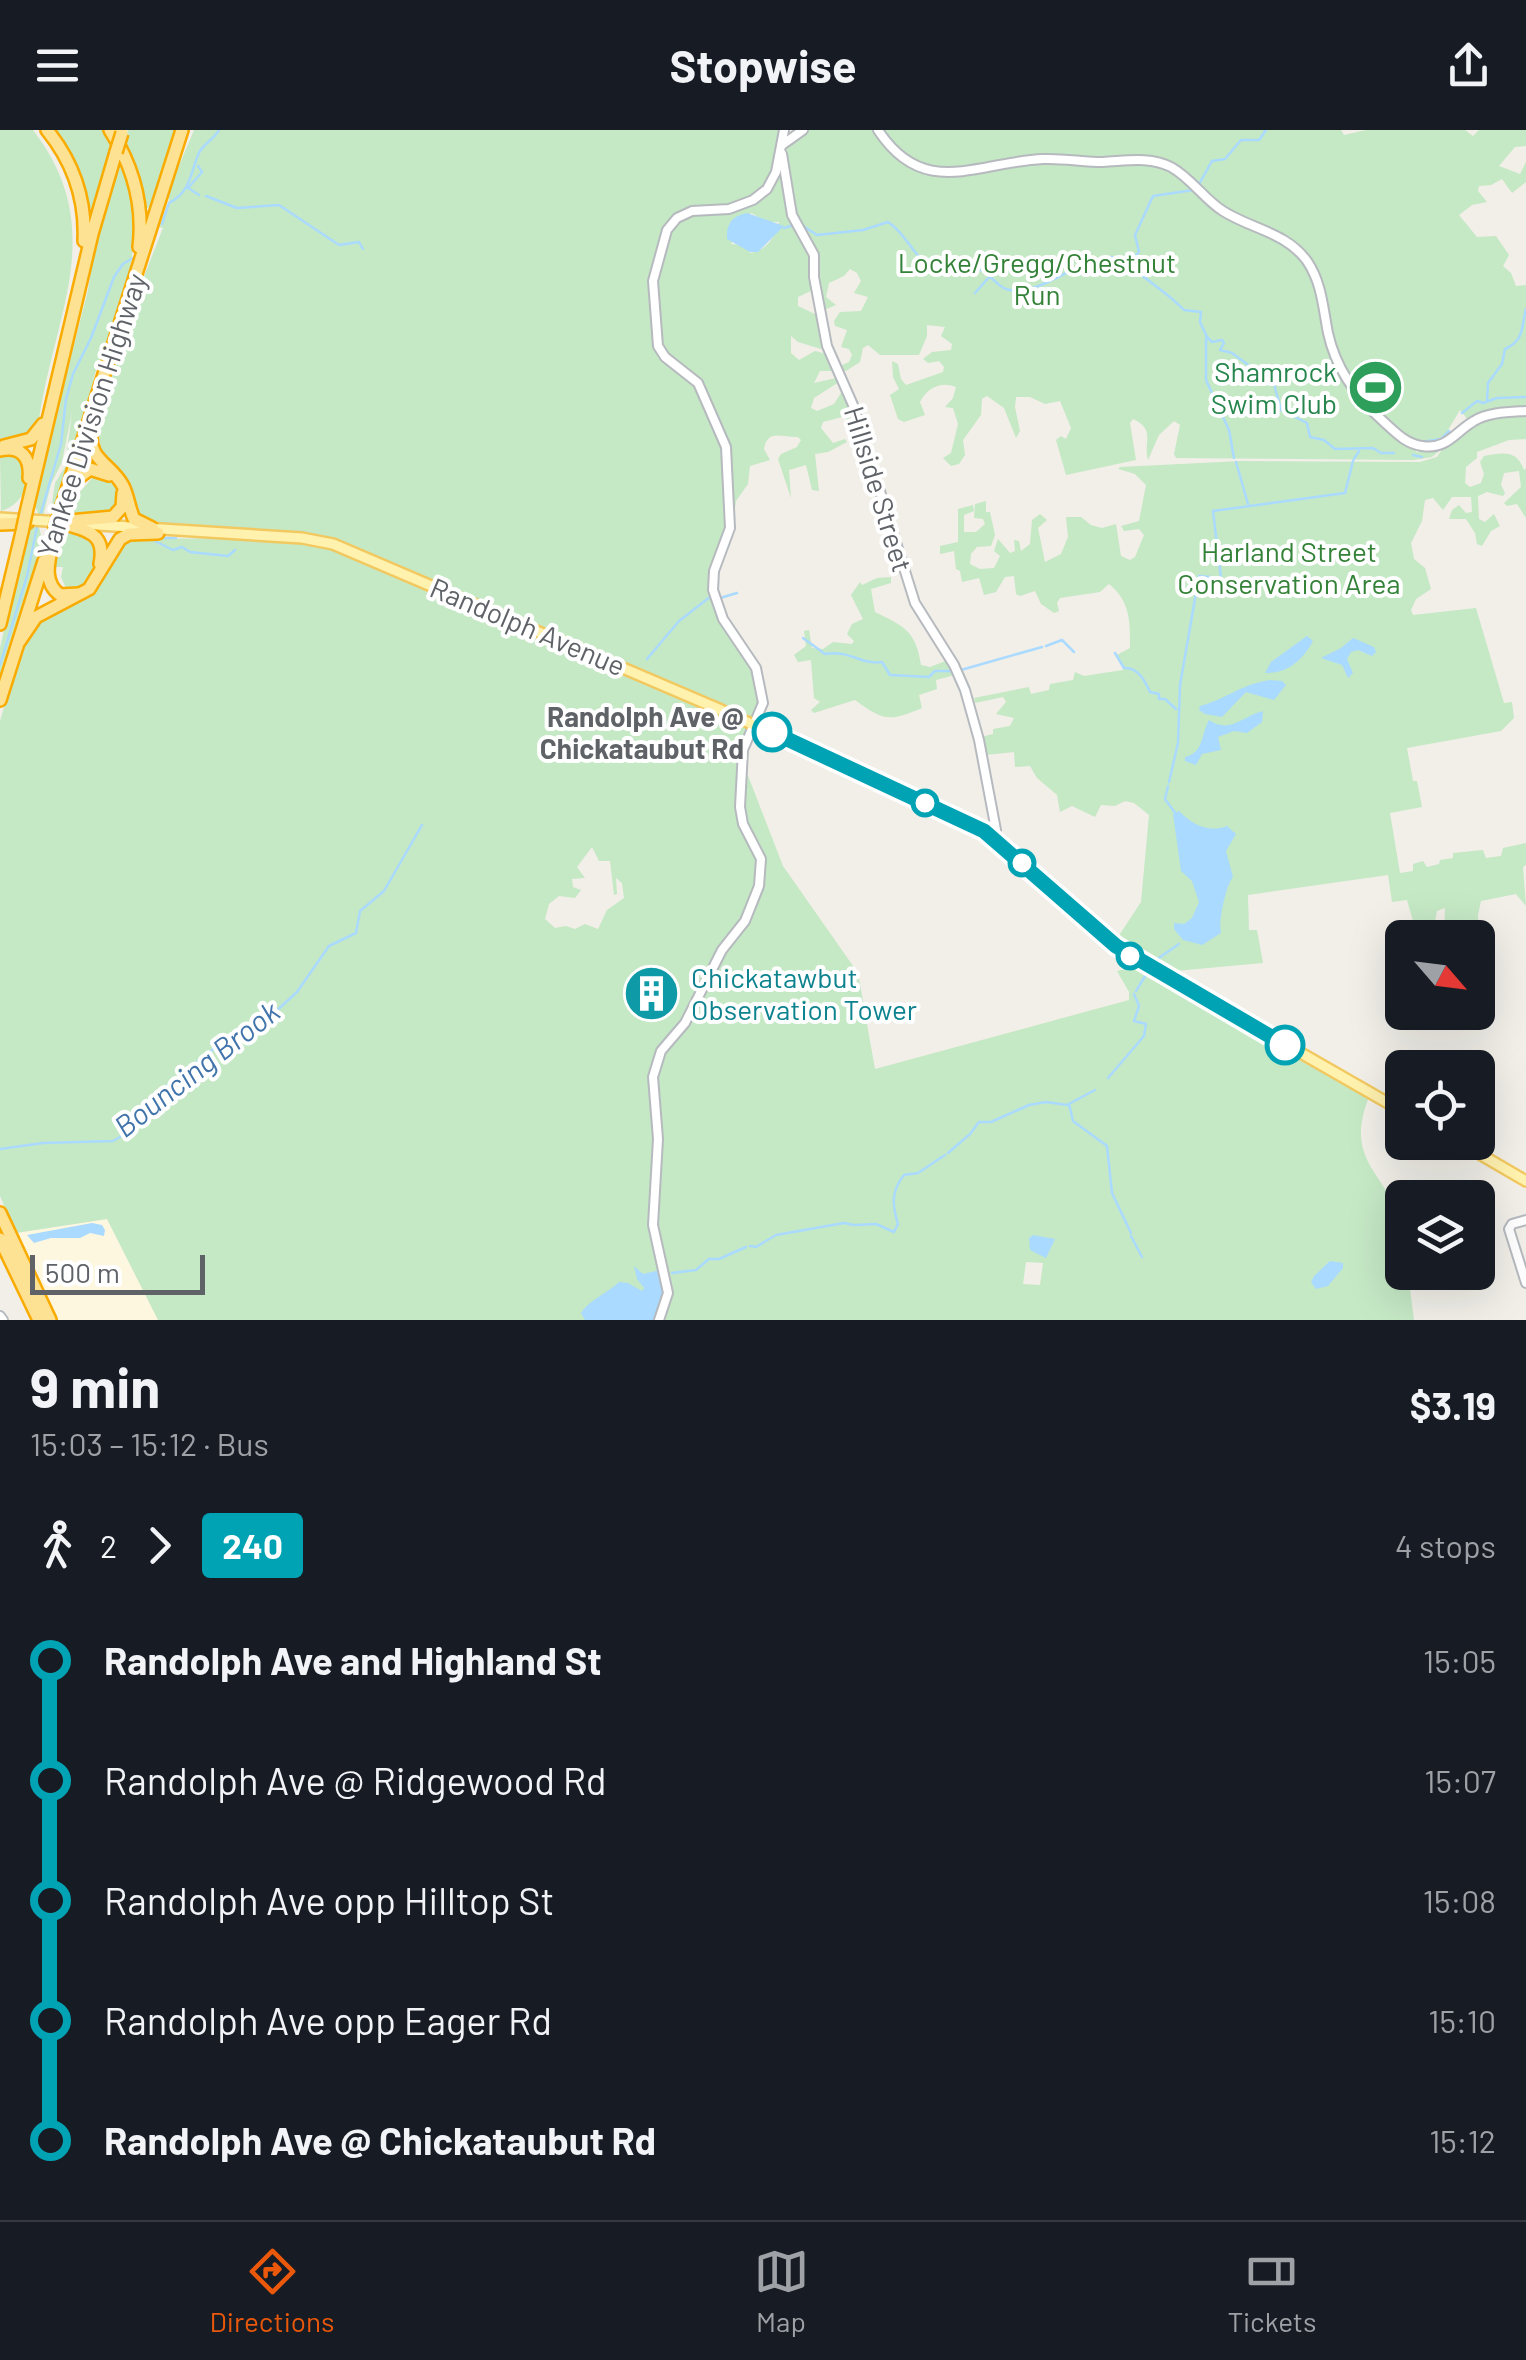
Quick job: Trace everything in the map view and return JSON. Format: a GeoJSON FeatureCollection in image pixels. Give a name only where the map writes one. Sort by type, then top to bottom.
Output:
{"type":"FeatureCollection","features":[{"type":"Feature","properties":{"kind":"highway"},"geometry":{"type":"LineString","coordinates":[[47,130],[71,168],[82,201],[84,240],[77,295]]}},
{"type":"Feature","properties":{"kind":"highway","name":"Yankee Division Highway"},"geometry":{"type":"LineString","coordinates":[[0,700],[62,523],[64,498],[182,130]]}},
{"type":"Feature","properties":{"kind":"highway"},"geometry":{"type":"LineString","coordinates":[[0,624],[18,549],[30,520],[51,407],[116,152],[118,131]]}},
{"type":"Feature","properties":{"kind":"highway"},"geometry":{"type":"LineString","coordinates":[[118,131],[140,212],[138,250],[126,305]]}},
{"type":"Feature","properties":{"kind":"highway"},"geometry":{"type":"LineString","coordinates":[[100,386],[90,437],[92,450],[121,482],[133,517],[155,530]]}},
{"type":"Feature","properties":{"kind":"highway"},"geometry":{"type":"LineString","coordinates":[[0,448],[31,439],[51,407]]}},
{"type":"Feature","properties":{"kind":"highway"},"geometry":{"type":"LineString","coordinates":[[0,448],[15,449],[27,459],[30,520]]}},
{"type":"Feature","properties":{"kind":"highway"},"geometry":{"type":"LineString","coordinates":[[62,523],[110,519],[119,513],[124,501],[116,480],[95,469],[80,474],[64,498]]}},
{"type":"Feature","properties":{"kind":"highway"},"geometry":{"type":"LineString","coordinates":[[2,520],[30,520]]}},
{"type":"Feature","properties":{"kind":"highway"},"geometry":{"type":"LineString","coordinates":[[62,523],[94,534],[102,553],[92,581],[70,596],[56,592],[48,579],[62,523]]}},
{"type":"Feature","properties":{"kind":"highway"},"geometry":{"type":"LineString","coordinates":[[18,642],[36,617],[89,589],[121,538],[155,530]]}},
{"type":"Feature","properties":{"kind":"highway"},"geometry":{"type":"LineString","coordinates":[[0,575],[18,549]]}},
{"type":"Feature","properties":{"kind":"highway"},"geometry":{"type":"LineString","coordinates":[[0,1213],[50,1320]]}},
{"type":"Feature","properties":{"kind":"highway"},"geometry":{"type":"LineString","coordinates":[[0,1238],[39,1320]]}},
{"type":"Feature","properties":{"kind":"main road","name":"Hillside Street"},"geometry":{"type":"LineString","coordinates":[[784,130],[781,148],[794,221],[814,254],[814,276],[827,346],[852,402],[914,604],[954,665],[965,690],[980,740],[994,822],[991,836]]}},
{"type":"Feature","properties":{"kind":"main road"},"geometry":{"type":"LineString","coordinates":[[659,1320],[668,1293],[652,1225],[658,1139],[653,1077],[661,1051],[686,1023],[720,953],[746,920],[760,886],[760,857],[740,810],[742,752],[763,704],[757,672],[722,619],[713,590],[714,573],[730,528],[726,447],[698,383],[658,346],[653,286],[673,221],[689,212],[722,211],[756,198],[773,180],[781,148],[802,130]]}},
{"type":"Feature","properties":{"kind":"main road"},"geometry":{"type":"LineString","coordinates":[[878,130],[902,159],[931,171],[974,171],[1044,158],[1088,162],[1141,160],[1168,166],[1223,211],[1274,234],[1301,254],[1319,284],[1330,342],[1344,377],[1370,409],[1405,440],[1421,446],[1439,445],[1478,418],[1526,411]]}},
{"type":"Feature","properties":{"kind":"main road","name":"Randolph Avenue"},"geometry":{"type":"LineString","coordinates":[[30,520],[302,538],[335,544],[755,724],[991,836],[1116,946],[1385,1101]]}},
{"type":"Feature","properties":{"kind":"main road"},"geometry":{"type":"LineString","coordinates":[[1490,1160],[1526,1181]]}},
{"type":"Feature","properties":{"kind":"main road"},"geometry":{"type":"LineString","coordinates":[[1526,1220],[1509,1227],[1526,1283]]}},
{"type":"Feature","properties":{"kind":"shaded area"},"geometry":{"type":"Polygon","coordinates":[[[107,1219],[158,1320],[57,1320],[16,1233],[107,1219]]]}},
{"type":"Feature","properties":{"kind":"green space"},"geometry":{"type":"Polygon","coordinates":[[[0,130],[33,130],[56,166],[68,202],[73,237],[64,307],[39,419],[29,434],[0,442],[0,130]]]}},
{"type":"Feature","properties":{"kind":"green space"},"geometry":{"type":"Polygon","coordinates":[[[52,130],[104,130],[112,140],[91,211],[87,213],[52,130]]]}},
{"type":"Feature","properties":{"kind":"green space"},"geometry":{"type":"Polygon","coordinates":[[[128,130],[177,130],[154,205],[145,209],[124,142],[128,130]]]}},
{"type":"Feature","properties":{"kind":"green space"},"geometry":{"type":"Polygon","coordinates":[[[194,130],[782,130],[773,175],[759,194],[724,208],[694,206],[672,219],[651,286],[655,347],[693,380],[724,451],[727,530],[711,588],[721,621],[754,673],[760,702],[752,719],[330,538],[151,525],[142,518],[109,461],[101,455],[98,427],[132,307],[163,228],[159,227],[168,192],[194,130]]]}},
{"type":"Feature","properties":{"kind":"green space","name":"Locke/Gregg/Chestnut Run"},"geometry":{"type":"Polygon","coordinates":[[[808,130],[874,130],[904,164],[932,175],[960,175],[1060,160],[1120,160],[1166,168],[1218,211],[1282,243],[1303,261],[1315,282],[1331,354],[1345,383],[1366,407],[1417,448],[1416,453],[1437,448],[1438,452],[1414,460],[1176,458],[1180,425],[1174,421],[1159,435],[1148,460],[1147,432],[1133,419],[1130,423],[1136,460],[1066,475],[1056,440],[1061,436],[1066,439],[1071,428],[1060,401],[1045,404],[1030,397],[1016,397],[1020,431],[1016,438],[1004,408],[987,396],[982,399],[981,415],[963,440],[965,455],[959,464],[951,466],[943,458],[951,453],[958,424],[953,408],[945,407],[956,387],[940,385],[931,390],[920,402],[925,415],[904,422],[898,419],[890,395],[899,389],[892,361],[898,364],[906,385],[943,372],[939,361],[928,363],[923,359],[932,352],[951,350],[952,344],[941,336],[945,327],[927,325],[919,355],[880,355],[868,345],[863,348],[860,362],[846,371],[840,370],[852,355],[849,349],[841,347],[847,330],[835,326],[834,321],[840,312],[861,311],[868,297],[854,293],[861,281],[850,269],[829,283],[826,297],[836,305],[824,310],[816,275],[817,259],[793,209],[786,149],[808,130]]]}},
{"type":"Feature","properties":{"kind":"green space"},"geometry":{"type":"Polygon","coordinates":[[[880,130],[1341,130],[1344,135],[1366,130],[1465,130],[1473,136],[1479,130],[1526,130],[1526,146],[1515,147],[1499,166],[1520,174],[1526,162],[1526,182],[1512,193],[1502,179],[1479,186],[1478,191],[1487,202],[1472,205],[1459,215],[1477,237],[1496,236],[1509,255],[1503,266],[1516,286],[1526,285],[1526,409],[1468,420],[1460,410],[1448,436],[1434,443],[1407,438],[1371,406],[1352,383],[1359,383],[1353,373],[1344,371],[1306,255],[1224,209],[1171,164],[1085,158],[941,169],[907,156],[880,130]]]}},
{"type":"Feature","properties":{"kind":"green space"},"geometry":{"type":"Polygon","coordinates":[[[119,159],[133,207],[133,248],[126,288],[55,503],[55,516],[50,517],[55,483],[65,467],[72,412],[62,462],[51,484],[43,516],[39,516],[34,503],[88,290],[98,226],[119,159]]]}},
{"type":"Feature","properties":{"kind":"green space"},"geometry":{"type":"Polygon","coordinates":[[[780,168],[790,216],[811,258],[813,290],[798,297],[798,306],[817,315],[825,347],[798,342],[791,336],[791,353],[799,360],[815,351],[827,354],[832,371],[820,371],[814,383],[836,378],[839,382],[814,398],[811,408],[817,411],[834,404],[841,393],[852,423],[842,417],[823,422],[821,428],[833,443],[845,439],[847,442],[815,454],[819,491],[812,490],[806,465],[789,470],[791,498],[778,459],[801,440],[769,438],[764,449],[770,460],[750,466],[748,484],[736,501],[734,515],[731,454],[701,382],[661,347],[656,280],[671,226],[682,217],[742,208],[757,202],[770,189],[780,168]],[[751,213],[731,244],[742,245],[751,253],[762,249],[773,238],[779,222],[768,222],[751,213]]]}},
{"type":"Feature","properties":{"kind":"green space","name":"Harland Street Conservation Area"},"geometry":{"type":"Polygon","coordinates":[[[1502,416],[1526,416],[1526,439],[1509,440],[1477,452],[1477,458],[1466,467],[1465,483],[1470,487],[1481,483],[1484,474],[1480,462],[1484,456],[1513,456],[1526,468],[1526,518],[1517,504],[1504,503],[1521,487],[1519,471],[1504,473],[1503,496],[1487,492],[1478,496],[1479,519],[1485,522],[1494,514],[1500,526],[1491,531],[1482,546],[1477,544],[1466,519],[1449,519],[1459,505],[1466,513],[1472,512],[1471,497],[1452,497],[1443,510],[1433,498],[1425,500],[1422,521],[1411,543],[1414,559],[1425,568],[1431,589],[1416,599],[1411,610],[1413,615],[1476,608],[1504,703],[1512,702],[1514,718],[1501,731],[1407,748],[1422,807],[1390,813],[1400,873],[1413,871],[1413,864],[1423,861],[1427,867],[1439,864],[1440,860],[1453,858],[1453,853],[1483,850],[1486,858],[1501,856],[1503,848],[1526,843],[1526,906],[1516,894],[1481,901],[1478,920],[1445,920],[1445,908],[1437,911],[1435,920],[1413,920],[1407,900],[1392,902],[1388,875],[1248,895],[1249,930],[1257,930],[1263,963],[1164,972],[1116,940],[1141,902],[1149,815],[1125,801],[1115,806],[1101,805],[1095,817],[1072,806],[1060,812],[1057,795],[1037,778],[1030,766],[1015,767],[1014,752],[985,755],[981,737],[993,734],[993,729],[1010,726],[1014,718],[996,714],[1006,702],[1003,697],[975,703],[974,698],[1029,687],[1031,694],[1049,690],[1050,684],[1073,680],[1075,672],[1084,676],[1123,670],[1117,655],[1130,648],[1125,605],[1109,584],[1100,592],[1060,598],[1059,611],[1054,613],[1041,604],[1035,591],[1016,594],[1014,576],[1005,577],[996,592],[984,595],[979,578],[962,582],[954,551],[940,554],[940,546],[958,542],[958,509],[973,505],[974,511],[964,515],[964,532],[976,532],[985,524],[983,519],[974,518],[975,504],[986,501],[995,535],[991,546],[977,547],[971,554],[970,564],[980,569],[994,568],[1000,556],[994,551],[998,539],[1010,553],[1015,551],[1014,540],[1019,541],[1021,551],[1030,544],[1032,520],[1040,514],[1047,520],[1038,528],[1045,562],[1061,554],[1068,537],[1066,517],[1081,517],[1102,528],[1116,524],[1121,556],[1130,560],[1144,535],[1139,529],[1124,531],[1121,526],[1139,521],[1146,485],[1120,467],[1241,461],[1420,462],[1437,457],[1450,441],[1502,416]]]}},
{"type":"Feature","properties":{"kind":"green space"},"geometry":{"type":"Polygon","coordinates":[[[15,453],[25,469],[25,486],[17,501],[1,511],[0,455],[15,453]]]}},
{"type":"Feature","properties":{"kind":"green space"},"geometry":{"type":"Polygon","coordinates":[[[95,475],[113,484],[121,497],[113,514],[68,519],[71,502],[95,475]]]}},
{"type":"Feature","properties":{"kind":"green space"},"geometry":{"type":"Polygon","coordinates":[[[27,526],[39,527],[41,557],[37,557],[0,683],[0,648],[27,526]]]}},
{"type":"Feature","properties":{"kind":"green space"},"geometry":{"type":"Polygon","coordinates":[[[77,531],[95,540],[95,561],[92,573],[79,589],[66,588],[61,577],[63,567],[54,567],[59,535],[77,531]]]}},
{"type":"Feature","properties":{"kind":"green space"},"geometry":{"type":"Polygon","coordinates":[[[233,538],[333,549],[754,729],[746,750],[747,773],[783,866],[858,973],[875,1069],[1129,1000],[1129,992],[1117,971],[1139,966],[1369,1097],[1361,1137],[1364,1152],[1385,1190],[1385,1290],[1410,1290],[1414,1320],[158,1320],[107,1219],[16,1233],[0,1196],[0,721],[21,652],[34,628],[48,616],[90,596],[114,555],[130,539],[233,538]],[[592,847],[577,867],[585,878],[572,879],[573,887],[581,890],[575,898],[559,896],[549,904],[545,919],[555,928],[575,929],[585,924],[598,929],[607,910],[624,898],[622,883],[616,878],[614,895],[610,861],[599,861],[592,847]],[[1026,1262],[1023,1284],[1040,1285],[1043,1263],[1026,1262]]]}},
{"type":"Feature","properties":{"kind":"green space"},"geometry":{"type":"Polygon","coordinates":[[[891,577],[891,583],[871,589],[875,612],[907,631],[916,644],[921,665],[930,667],[948,660],[955,675],[936,680],[937,689],[919,695],[922,708],[901,716],[880,715],[855,700],[814,713],[811,710],[820,702],[814,698],[811,660],[798,662],[794,655],[806,646],[804,631],[809,630],[812,648],[823,649],[833,642],[852,644],[854,641],[847,634],[852,624],[863,619],[851,595],[860,582],[862,585],[891,577]]]}},
{"type":"Feature","properties":{"kind":"water"},"geometry":{"type":"Polygon","coordinates":[[[747,213],[784,226],[758,252],[750,252],[727,239],[731,222],[747,213]]]}},
{"type":"Feature","properties":{"kind":"water"},"geometry":{"type":"Polygon","coordinates":[[[1307,636],[1313,641],[1299,660],[1280,671],[1265,673],[1271,662],[1307,636]]]}},
{"type":"Feature","properties":{"kind":"water"},"geometry":{"type":"Polygon","coordinates":[[[1353,638],[1374,647],[1376,652],[1372,656],[1358,650],[1351,652],[1347,659],[1353,673],[1348,678],[1342,665],[1321,658],[1353,638]]]}},
{"type":"Feature","properties":{"kind":"water"},"geometry":{"type":"Polygon","coordinates":[[[1270,680],[1286,685],[1274,700],[1246,692],[1222,717],[1199,710],[1200,706],[1270,680]]]}},
{"type":"Feature","properties":{"kind":"water"},"geometry":{"type":"Polygon","coordinates":[[[1263,711],[1262,722],[1247,733],[1234,731],[1218,737],[1221,750],[1202,754],[1196,765],[1185,761],[1199,747],[1209,720],[1230,725],[1263,711]]]}},
{"type":"Feature","properties":{"kind":"water"},"geometry":{"type":"Polygon","coordinates":[[[1179,811],[1201,826],[1227,826],[1236,834],[1226,851],[1233,877],[1223,904],[1221,933],[1202,945],[1183,940],[1174,929],[1174,923],[1184,924],[1192,918],[1199,902],[1192,881],[1181,871],[1173,814],[1179,811]]]}},
{"type":"Feature","properties":{"kind":"water"},"geometry":{"type":"Polygon","coordinates":[[[92,1223],[102,1225],[104,1236],[90,1233],[80,1238],[51,1238],[34,1243],[27,1235],[92,1223]]]}},
{"type":"Feature","properties":{"kind":"water"},"geometry":{"type":"Polygon","coordinates":[[[1033,1235],[1055,1239],[1046,1258],[1030,1250],[1029,1238],[1033,1235]]]}},
{"type":"Feature","properties":{"kind":"water"},"geometry":{"type":"Polygon","coordinates":[[[1330,1261],[1343,1263],[1343,1268],[1328,1286],[1316,1289],[1311,1282],[1314,1276],[1330,1261]]]}},
{"type":"Feature","properties":{"kind":"water"},"geometry":{"type":"Polygon","coordinates":[[[634,1266],[643,1274],[660,1270],[664,1293],[654,1320],[585,1320],[581,1313],[585,1308],[619,1282],[642,1291],[634,1266]]]}},
{"type":"Feature","properties":{"kind":"waterway"},"geometry":{"type":"LineString","coordinates":[[162,224],[169,203],[188,183],[200,151],[219,130]]}},
{"type":"Feature","properties":{"kind":"waterway"},"geometry":{"type":"LineString","coordinates":[[1198,186],[1212,161],[1225,159],[1241,140],[1259,140],[1266,130]]}},
{"type":"Feature","properties":{"kind":"waterway"},"geometry":{"type":"LineString","coordinates":[[198,166],[202,172],[188,188],[199,195]]}},
{"type":"Feature","properties":{"kind":"waterway"},"geometry":{"type":"LineString","coordinates":[[1129,263],[1139,252],[1135,235],[1153,196],[1193,190]]}},
{"type":"Feature","properties":{"kind":"waterway"},"geometry":{"type":"LineString","coordinates":[[206,196],[237,208],[279,205],[339,245],[359,242],[363,249]]}},
{"type":"Feature","properties":{"kind":"waterway"},"geometry":{"type":"LineString","coordinates":[[803,226],[817,235],[863,230],[888,222],[933,268],[947,272],[983,270],[1000,286],[1015,291],[1112,257],[1124,266],[1129,264],[1184,310],[1201,312],[1200,322],[1207,337]]}},
{"type":"Feature","properties":{"kind":"waterway"},"geometry":{"type":"LineString","coordinates":[[784,228],[794,225]]}},
{"type":"Feature","properties":{"kind":"waterway"},"geometry":{"type":"LineString","coordinates":[[40,516],[61,444],[73,374],[114,277],[133,258]]}},
{"type":"Feature","properties":{"kind":"waterway"},"geometry":{"type":"LineString","coordinates":[[975,293],[990,276]]}},
{"type":"Feature","properties":{"kind":"waterway"},"geometry":{"type":"LineString","coordinates":[[1487,400],[1488,383],[1502,364],[1505,349],[1519,337],[1526,309]]}},
{"type":"Feature","properties":{"kind":"waterway"},"geometry":{"type":"LineString","coordinates":[[1207,337],[1212,342],[1222,340],[1220,350],[1232,353],[1274,384],[1281,410],[1307,423],[1310,437],[1324,440],[1335,449],[1373,448],[1381,453],[1394,453]]}},
{"type":"Feature","properties":{"kind":"waterway"},"geometry":{"type":"LineString","coordinates":[[1206,338],[1206,380],[1229,430],[1234,458]]}},
{"type":"Feature","properties":{"kind":"waterway"},"geometry":{"type":"LineString","coordinates":[[1462,413],[1477,401],[1526,397]]}},
{"type":"Feature","properties":{"kind":"waterway"},"geometry":{"type":"LineString","coordinates":[[1421,442],[1441,439],[1449,431]]}},
{"type":"Feature","properties":{"kind":"waterway"},"geometry":{"type":"LineString","coordinates":[[1354,459],[1359,451]]}},
{"type":"Feature","properties":{"kind":"waterway"},"geometry":{"type":"LineString","coordinates":[[1413,455],[1422,457]]}},
{"type":"Feature","properties":{"kind":"waterway"},"geometry":{"type":"LineString","coordinates":[[1169,782],[1178,743],[1180,685],[1199,576],[1221,578],[1213,511],[1345,493],[1353,461]]}},
{"type":"Feature","properties":{"kind":"waterway"},"geometry":{"type":"LineString","coordinates":[[1236,462],[1248,504]]}},
{"type":"Feature","properties":{"kind":"waterway"},"geometry":{"type":"LineString","coordinates":[[0,665],[27,576],[37,527]]}},
{"type":"Feature","properties":{"kind":"waterway"},"geometry":{"type":"LineString","coordinates":[[158,538],[176,538]]}},
{"type":"Feature","properties":{"kind":"waterway"},"geometry":{"type":"LineString","coordinates":[[151,539],[173,550],[182,547],[190,552],[228,556],[235,550]]}},
{"type":"Feature","properties":{"kind":"waterway"},"geometry":{"type":"LineString","coordinates":[[719,594],[720,598],[737,593]]}},
{"type":"Feature","properties":{"kind":"waterway"},"geometry":{"type":"LineString","coordinates":[[647,659],[679,621],[710,597]]}},
{"type":"Feature","properties":{"kind":"waterway"},"geometry":{"type":"LineString","coordinates":[[803,638],[825,654],[882,662],[890,675],[929,677],[935,671],[952,671]]}},
{"type":"Feature","properties":{"kind":"waterway"},"geometry":{"type":"LineString","coordinates":[[1046,646],[1062,640],[1074,652]]}},
{"type":"Feature","properties":{"kind":"waterway"},"geometry":{"type":"LineString","coordinates":[[961,670],[1042,647]]}},
{"type":"Feature","properties":{"kind":"waterway"},"geometry":{"type":"LineString","coordinates":[[1115,653],[1124,668],[1140,676],[1150,692],[1159,694],[1159,699],[1165,699],[1176,709]]}},
{"type":"Feature","properties":{"kind":"waterway"},"geometry":{"type":"LineString","coordinates":[[1168,786],[1165,799],[1176,814]]}},
{"type":"Feature","properties":{"kind":"waterway","name":"Bouncing Brook"},"geometry":{"type":"LineString","coordinates":[[0,1149],[113,1141],[120,1137],[154,1096],[216,1047],[274,1013],[297,992],[329,946],[356,933],[360,911],[384,891],[422,825]]}},
{"type":"Feature","properties":{"kind":"waterway"},"geometry":{"type":"LineString","coordinates":[[1153,962],[1179,944]]}},
{"type":"Feature","properties":{"kind":"waterway"},"geometry":{"type":"LineString","coordinates":[[1136,991],[1147,973]]}},
{"type":"Feature","properties":{"kind":"waterway"},"geometry":{"type":"LineString","coordinates":[[1108,1078],[1144,1036],[1146,1024],[1134,1021],[1139,1006],[1134,994]]}},
{"type":"Feature","properties":{"kind":"waterway"},"geometry":{"type":"LineString","coordinates":[[948,1153],[979,1122],[991,1122],[1029,1105],[1067,1105],[1095,1090]]}},
{"type":"Feature","properties":{"kind":"waterway"},"geometry":{"type":"LineString","coordinates":[[1069,1104],[1073,1121],[1107,1146],[1112,1193],[1131,1233]]}},
{"type":"Feature","properties":{"kind":"waterway"},"geometry":{"type":"LineString","coordinates":[[856,1225],[876,1224],[894,1232],[898,1224],[894,1198],[900,1181],[904,1175],[918,1173],[945,1155]]}},
{"type":"Feature","properties":{"kind":"waterway"},"geometry":{"type":"LineString","coordinates":[[750,1246],[756,1247],[776,1235],[844,1223],[854,1225]]}},
{"type":"Feature","properties":{"kind":"waterway"},"geometry":{"type":"LineString","coordinates":[[1131,1236],[1142,1257]]}},
{"type":"Feature","properties":{"kind":"waterway"},"geometry":{"type":"LineString","coordinates":[[672,1273],[696,1270],[709,1259],[719,1259],[746,1247]]}},
{"type":"Feature","properties":{"kind":"bus line","name":"240"},"geometry":{"type":"LineString","coordinates":[[772,732],[984,831],[1116,946],[1285,1045]]}},
{"type":"Feature","properties":{"kind":"place","name":"Shamrock Swim Club"},"geometry":{"type":"Point","coordinates":[1376,387]}},
{"type":"Feature","properties":{"kind":"place","name":"Randolph Ave @ Chickataubut Rd"},"geometry":{"type":"Point","coordinates":[772,732]}},
{"type":"Feature","properties":{"kind":"place","name":"Chickatawbut Observation Tower"},"geometry":{"type":"Point","coordinates":[652,993]}}]}
